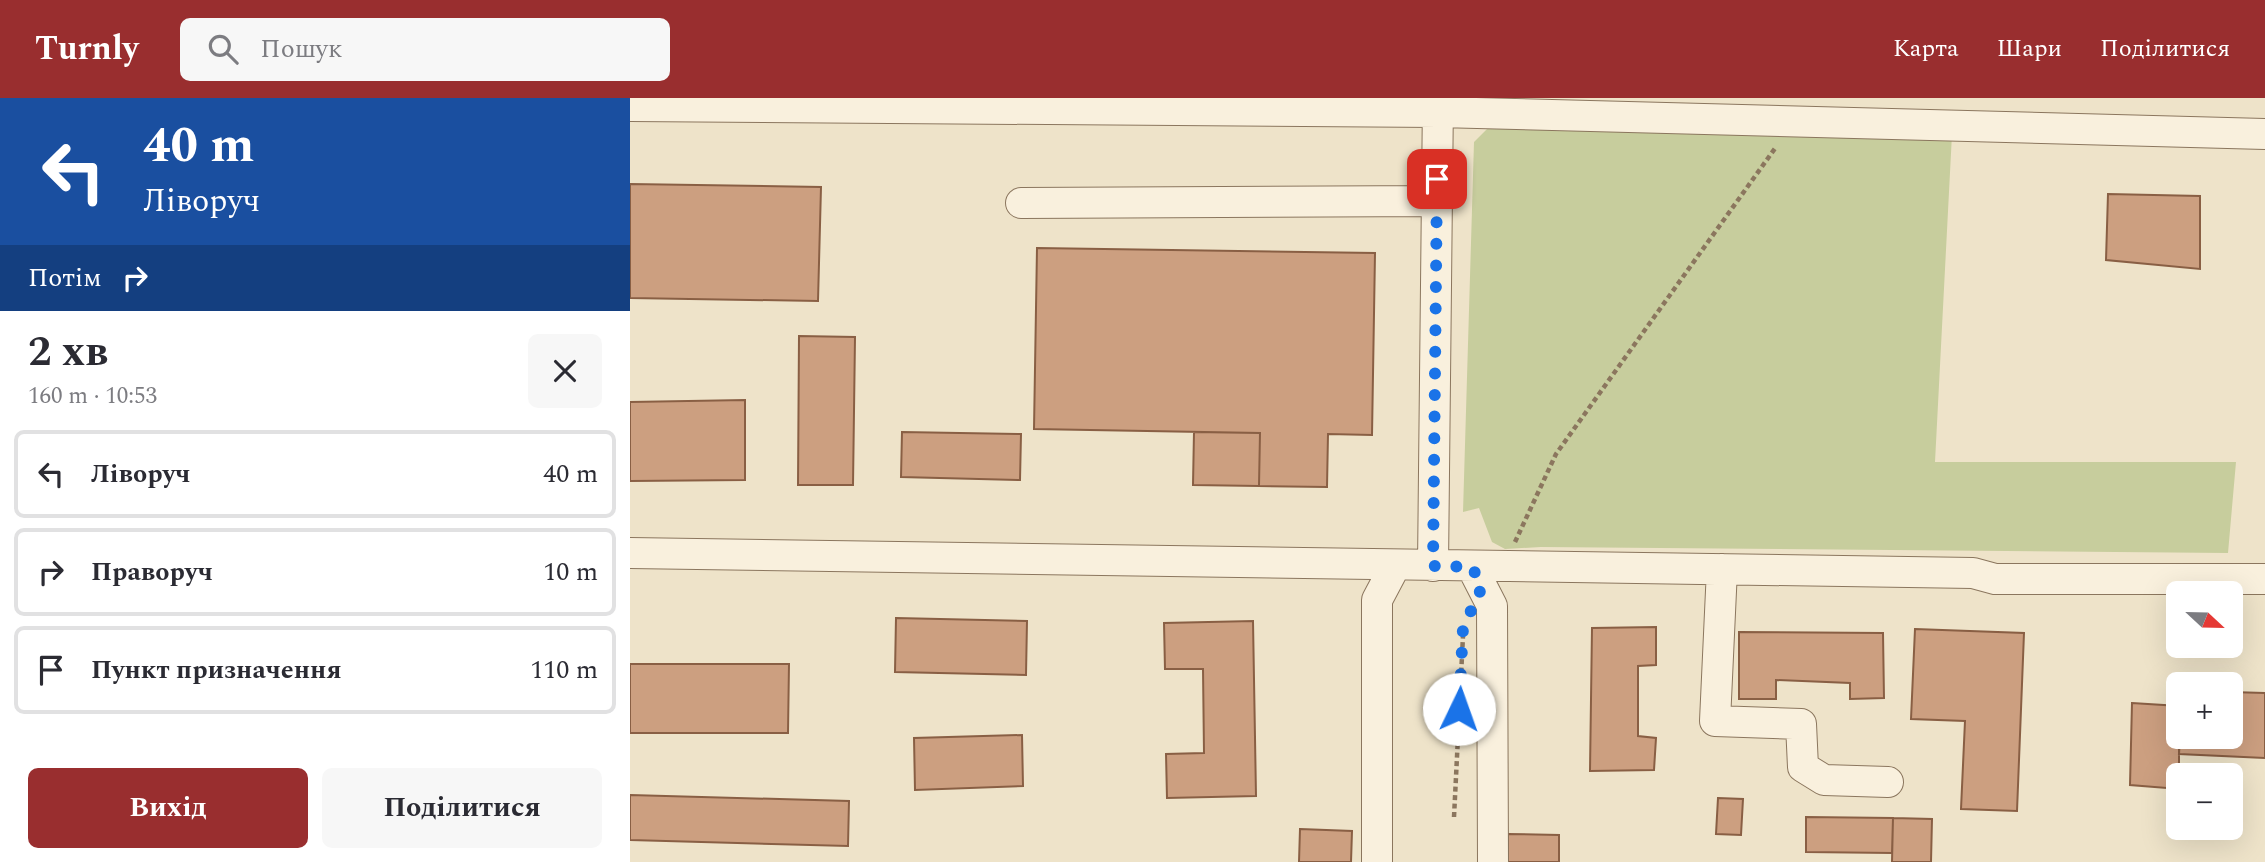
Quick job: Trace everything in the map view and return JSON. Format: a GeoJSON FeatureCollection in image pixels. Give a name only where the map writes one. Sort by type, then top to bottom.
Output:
{"type":"FeatureCollection","features":[{"type":"Feature","properties":{"kind":"lane"},"geometry":{"type":"LineString","coordinates":[[630,106],[1438,105],[1794,121],[2265,134]]}},
{"type":"Feature","properties":{"kind":"lane"},"geometry":{"type":"LineString","coordinates":[[1433,566],[1438,105]]}},
{"type":"Feature","properties":{"kind":"lane"},"geometry":{"type":"LineString","coordinates":[[1021,202],[1437,201]]}},
{"type":"Feature","properties":{"kind":"lane"},"geometry":{"type":"LineString","coordinates":[[630,553],[1973,573],[1995,579],[2265,579]]}},
{"type":"Feature","properties":{"kind":"lane"},"geometry":{"type":"LineString","coordinates":[[1377,862],[1377,600],[1395,566]]}},
{"type":"Feature","properties":{"kind":"lane"},"geometry":{"type":"LineString","coordinates":[[1472,567],[1492,606],[1493,862]]}},
{"type":"Feature","properties":{"kind":"lane"},"geometry":{"type":"LineString","coordinates":[[1722,569],[1715,721],[1801,724],[1803,767],[1824,780],[1888,782]]}},
{"type":"Feature","properties":{"kind":"path"},"geometry":{"type":"LineString","coordinates":[[1503,567],[1556,454],[1794,121]]}},
{"type":"Feature","properties":{"kind":"path"},"geometry":{"type":"LineString","coordinates":[[1454,817],[1463,628]]}},
{"type":"Feature","properties":{"kind":"green space"},"geometry":{"type":"Polygon","coordinates":[[[1505,125],[1952,134],[1935,462],[2236,462],[2228,553],[1541,547],[1505,549],[1492,542],[1479,508],[1463,512],[1474,142],[1488,128],[1505,125]]]}},
{"type":"Feature","properties":{"kind":"building"},"geometry":{"type":"Polygon","coordinates":[[[630,184],[821,187],[818,301],[630,298],[630,184]]]}},
{"type":"Feature","properties":{"kind":"building"},"geometry":{"type":"Polygon","coordinates":[[[2108,194],[2200,196],[2200,269],[2106,260],[2108,194]]]}},
{"type":"Feature","properties":{"kind":"building"},"geometry":{"type":"Polygon","coordinates":[[[1037,248],[1375,253],[1372,435],[1328,434],[1327,487],[1259,486],[1260,433],[1034,429],[1037,248]]]}},
{"type":"Feature","properties":{"kind":"building"},"geometry":{"type":"Polygon","coordinates":[[[799,336],[855,337],[853,485],[798,485],[799,336]]]}},
{"type":"Feature","properties":{"kind":"building"},"geometry":{"type":"Polygon","coordinates":[[[745,400],[745,480],[630,481],[630,402],[745,400]]]}},
{"type":"Feature","properties":{"kind":"building"},"geometry":{"type":"Polygon","coordinates":[[[902,432],[1021,434],[1020,480],[901,477],[902,432]]]}},
{"type":"Feature","properties":{"kind":"building"},"geometry":{"type":"Polygon","coordinates":[[[1194,432],[1260,433],[1259,486],[1193,485],[1194,432]]]}},
{"type":"Feature","properties":{"kind":"building"},"geometry":{"type":"Polygon","coordinates":[[[896,618],[1027,621],[1026,675],[895,672],[896,618]]]}},
{"type":"Feature","properties":{"kind":"building"},"geometry":{"type":"Polygon","coordinates":[[[1253,621],[1256,796],[1167,798],[1166,754],[1204,753],[1203,669],[1165,669],[1164,623],[1253,621]]]}},
{"type":"Feature","properties":{"kind":"building"},"geometry":{"type":"Polygon","coordinates":[[[1656,627],[1656,665],[1638,666],[1638,736],[1656,738],[1654,770],[1590,771],[1592,628],[1656,627]]]}},
{"type":"Feature","properties":{"kind":"building"},"geometry":{"type":"Polygon","coordinates":[[[1915,629],[2024,633],[2017,811],[1961,809],[1965,721],[1911,719],[1915,629]]]}},
{"type":"Feature","properties":{"kind":"building"},"geometry":{"type":"Polygon","coordinates":[[[1739,632],[1883,633],[1884,698],[1850,699],[1850,683],[1776,680],[1776,699],[1739,699],[1739,632]]]}},
{"type":"Feature","properties":{"kind":"building"},"geometry":{"type":"Polygon","coordinates":[[[630,664],[789,664],[788,733],[630,733],[630,664]]]}},
{"type":"Feature","properties":{"kind":"building"},"geometry":{"type":"Polygon","coordinates":[[[2243,692],[2265,693],[2265,758],[2179,754],[2179,749],[2243,749],[2243,692]]]}},
{"type":"Feature","properties":{"kind":"building"},"geometry":{"type":"Polygon","coordinates":[[[2132,703],[2166,705],[2166,749],[2179,749],[2179,763],[2166,763],[2166,788],[2130,785],[2132,703]]]}},
{"type":"Feature","properties":{"kind":"building"},"geometry":{"type":"Polygon","coordinates":[[[1022,735],[1023,786],[915,790],[914,738],[1022,735]]]}},
{"type":"Feature","properties":{"kind":"building"},"geometry":{"type":"Polygon","coordinates":[[[630,795],[849,801],[848,846],[630,840],[630,795]]]}},
{"type":"Feature","properties":{"kind":"building"},"geometry":{"type":"Polygon","coordinates":[[[1718,798],[1743,799],[1741,835],[1716,834],[1718,798]]]}},
{"type":"Feature","properties":{"kind":"building"},"geometry":{"type":"Polygon","coordinates":[[[1806,817],[1893,818],[1892,853],[1806,852],[1806,817]]]}},
{"type":"Feature","properties":{"kind":"building"},"geometry":{"type":"Polygon","coordinates":[[[1893,818],[1932,819],[1931,862],[1892,862],[1893,818]]]}},
{"type":"Feature","properties":{"kind":"building"},"geometry":{"type":"Polygon","coordinates":[[[1300,829],[1352,831],[1351,862],[1299,862],[1300,829]]]}},
{"type":"Feature","properties":{"kind":"building"},"geometry":{"type":"Polygon","coordinates":[[[1508,834],[1559,835],[1559,862],[1508,862],[1508,834]]]}},
{"type":"Feature","properties":{"kind":"route"},"geometry":{"type":"LineString","coordinates":[[1437,179],[1433,566],[1472,567],[1482,587],[1463,628],[1459,709]]}}]}
